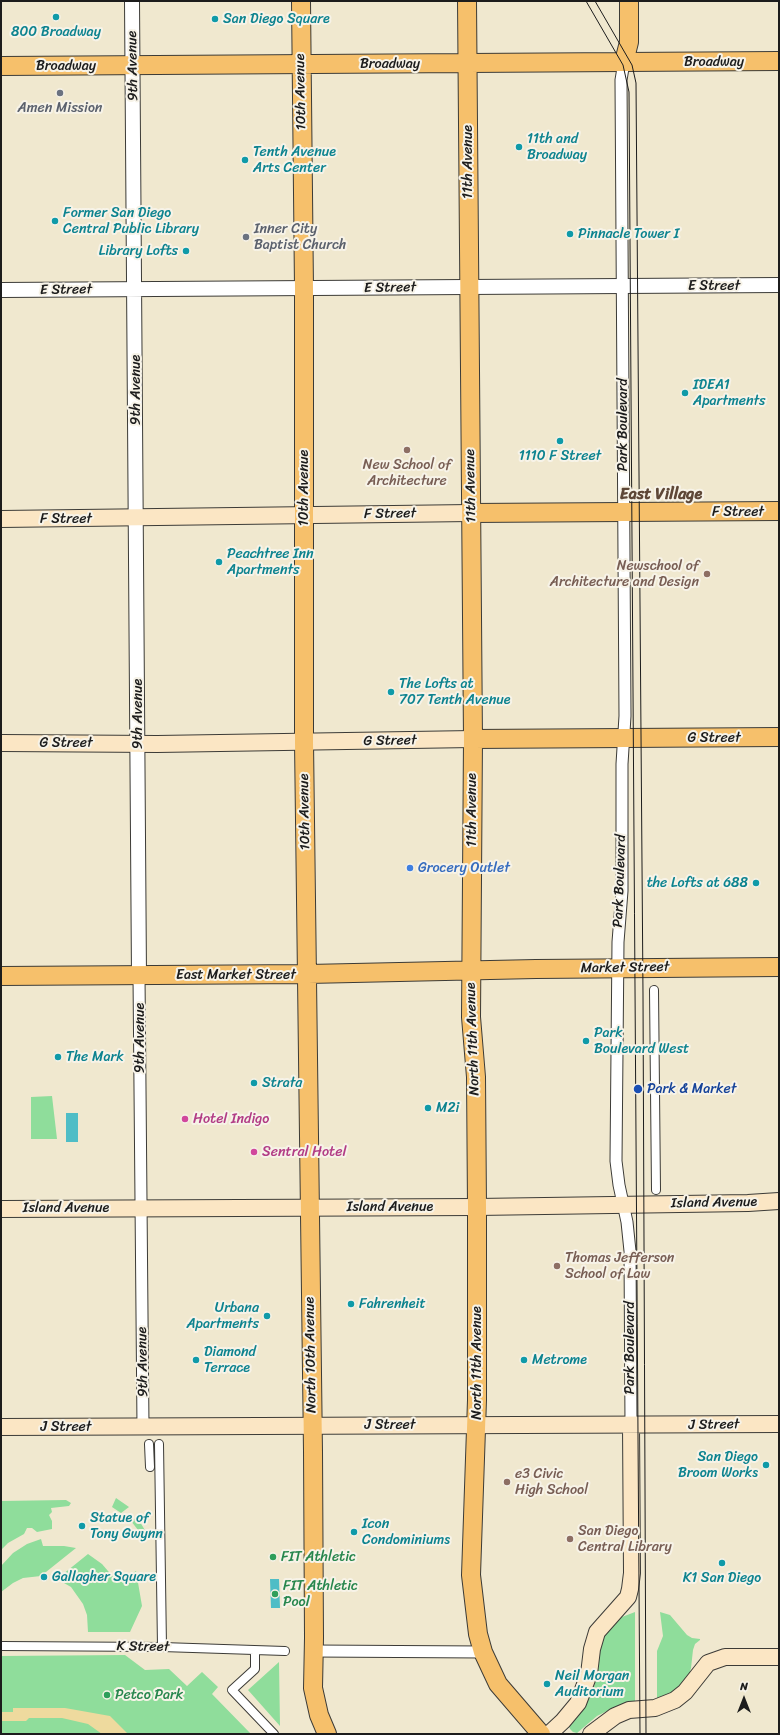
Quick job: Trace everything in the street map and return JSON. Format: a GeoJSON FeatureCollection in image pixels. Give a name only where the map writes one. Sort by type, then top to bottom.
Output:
{"type":"FeatureCollection","features":[{"type":"Feature","properties":{"kind":"main road","name":"10th Avenue"},"geometry":{"type":"LineString","coordinates":[[301,1],[304,289],[304,742],[308,974]]}},
{"type":"Feature","properties":{"kind":"main road","name":"11th Avenue"},"geometry":{"type":"LineString","coordinates":[[467,1],[473,739],[471,972]]}},
{"type":"Feature","properties":{"kind":"main road","name":"Park Boulevard"},"geometry":{"type":"LineString","coordinates":[[624,62],[629,42],[629,1]]}},
{"type":"Feature","properties":{"kind":"main road","name":"Broadway"},"geometry":{"type":"LineString","coordinates":[[1,66],[779,61]]}},
{"type":"Feature","properties":{"kind":"main road","name":"F Street"},"geometry":{"type":"LineString","coordinates":[[1,519],[779,511]]}},
{"type":"Feature","properties":{"kind":"main road","name":"G Street"},"geometry":{"type":"LineString","coordinates":[[1,743],[138,744],[473,739],[779,737]]}},
{"type":"Feature","properties":{"kind":"main road","name":"Market Street"},"geometry":{"type":"LineString","coordinates":[[471,972],[618,968],[779,967]]}},
{"type":"Feature","properties":{"kind":"main road","name":"East Market Street"},"geometry":{"type":"LineString","coordinates":[[1,976],[471,972]]}},
{"type":"Feature","properties":{"kind":"main road","name":"North 11th Avenue"},"geometry":{"type":"LineString","coordinates":[[471,972],[471,1018],[476,1077],[477,1207],[477,1425],[471,1575],[478,1634],[483,1652],[498,1684],[541,1734]]}},
{"type":"Feature","properties":{"kind":"main road","name":"North 10th Avenue"},"geometry":{"type":"LineString","coordinates":[[308,974],[313,1688],[319,1715],[327,1734]]}},
{"type":"Feature","properties":{"kind":"main road","name":"Island Avenue"},"geometry":{"type":"LineString","coordinates":[[1,1209],[477,1207],[748,1203],[779,1201]]}},
{"type":"Feature","properties":{"kind":"main road","name":"J Street"},"geometry":{"type":"LineString","coordinates":[[1,1427],[779,1424]]}},
{"type":"Feature","properties":{"kind":"main road","name":"Park Boulevard"},"geometry":{"type":"LineString","coordinates":[[549,1734],[578,1703],[589,1674],[596,1632],[628,1597],[632,1573],[631,1425]]}},
{"type":"Feature","properties":{"kind":"main road"},"geometry":{"type":"LineString","coordinates":[[590,1734],[607,1729],[615,1716],[629,1710],[655,1708],[675,1700],[685,1692],[708,1663],[725,1657],[779,1657]]}},
{"type":"Feature","properties":{"kind":"street","name":"9th Avenue"},"geometry":{"type":"LineString","coordinates":[[132,1],[143,1427]]}},
{"type":"Feature","properties":{"kind":"street","name":"Park Boulevard"},"geometry":{"type":"LineString","coordinates":[[624,62],[621,80],[625,716],[622,891],[618,927],[616,1162],[630,1250],[631,1425]]}},
{"type":"Feature","properties":{"kind":"street","name":"E Street"},"geometry":{"type":"LineString","coordinates":[[1,290],[779,285]]}},
{"type":"Feature","properties":{"kind":"street"},"geometry":{"type":"LineString","coordinates":[[654,990],[656,1190]]}},
{"type":"Feature","properties":{"kind":"street"},"geometry":{"type":"LineString","coordinates":[[149,1444],[150,1466]]}},
{"type":"Feature","properties":{"kind":"street"},"geometry":{"type":"LineString","coordinates":[[159,1444],[162,1647]]}},
{"type":"Feature","properties":{"kind":"street","name":"K Street"},"geometry":{"type":"LineString","coordinates":[[1,1646],[162,1647],[285,1651]]}},
{"type":"Feature","properties":{"kind":"street"},"geometry":{"type":"LineString","coordinates":[[255,1650],[255,1669],[232,1690],[274,1734]]}},
{"type":"Feature","properties":{"kind":"street"},"geometry":{"type":"LineString","coordinates":[[313,1651],[483,1652]]}},
{"type":"Feature","properties":{"kind":"green space"},"geometry":{"type":"Polygon","coordinates":[[[52,1096],[57,1139],[31,1139],[31,1097],[52,1096]]]}},
{"type":"Feature","properties":{"kind":"green space"},"geometry":{"type":"Polygon","coordinates":[[[116,1498],[129,1507],[121,1513],[112,1507],[116,1498]]]}},
{"type":"Feature","properties":{"kind":"green space"},"geometry":{"type":"Polygon","coordinates":[[[66,1500],[71,1503],[69,1506],[51,1508],[52,1512],[49,1515],[52,1521],[52,1529],[37,1532],[32,1528],[27,1528],[24,1534],[8,1543],[1,1550],[1,1501],[66,1500]]]}},
{"type":"Feature","properties":{"kind":"green space"},"geometry":{"type":"Polygon","coordinates":[[[137,1517],[149,1537],[145,1539],[131,1521],[137,1517]]]}},
{"type":"Feature","properties":{"kind":"green space"},"geometry":{"type":"Polygon","coordinates":[[[41,1539],[43,1546],[64,1546],[76,1548],[41,1576],[23,1578],[1,1592],[1,1566],[13,1553],[27,1544],[41,1539]]]}},
{"type":"Feature","properties":{"kind":"green space"},"geometry":{"type":"Polygon","coordinates":[[[88,1554],[102,1564],[114,1578],[117,1576],[121,1581],[127,1580],[130,1575],[136,1571],[142,1606],[130,1632],[88,1632],[87,1615],[83,1604],[71,1587],[57,1579],[88,1554]]]}},
{"type":"Feature","properties":{"kind":"green space"},"geometry":{"type":"Polygon","coordinates":[[[635,1612],[635,1702],[609,1710],[597,1716],[577,1733],[573,1732],[570,1729],[570,1721],[588,1700],[593,1690],[596,1679],[599,1652],[605,1633],[622,1617],[635,1612]]]}},
{"type":"Feature","properties":{"kind":"green space"},"geometry":{"type":"Polygon","coordinates":[[[660,1612],[670,1615],[687,1635],[700,1640],[695,1644],[693,1650],[688,1679],[676,1693],[657,1702],[657,1651],[663,1636],[660,1612]]]}},
{"type":"Feature","properties":{"kind":"green space","name":"Petco Park"},"geometry":{"type":"Polygon","coordinates":[[[125,1655],[145,1670],[169,1669],[187,1686],[202,1672],[218,1687],[212,1694],[251,1734],[1,1734],[1,1656],[125,1655]]]}},
{"type":"Feature","properties":{"kind":"green space"},"geometry":{"type":"Polygon","coordinates":[[[279,1662],[280,1726],[248,1690],[279,1662]]]}},
{"type":"Feature","properties":{"kind":"sand"},"geometry":{"type":"Polygon","coordinates":[[[13,1708],[65,1708],[110,1716],[128,1734],[102,1734],[88,1724],[62,1718],[29,1718],[26,1721],[1,1721],[1,1712],[13,1712],[13,1708]]]}},
{"type":"Feature","properties":{"kind":"water"},"geometry":{"type":"Polygon","coordinates":[[[66,1113],[78,1113],[78,1142],[66,1142],[66,1113]]]}},
{"type":"Feature","properties":{"kind":"water","name":"FIT Athletic Pool"},"geometry":{"type":"Polygon","coordinates":[[[270,1579],[279,1579],[280,1608],[271,1608],[270,1579]]]}},
{"type":"Feature","properties":{"kind":"tram line"},"geometry":{"type":"LineString","coordinates":[[586,1],[623,65],[629,92],[640,1734]]}},
{"type":"Feature","properties":{"kind":"tram line"},"geometry":{"type":"LineString","coordinates":[[595,1],[632,65],[636,83],[643,995],[646,1734]]}},
{"type":"Feature","properties":{"kind":"place","name":"800 Broadway"},"geometry":{"type":"Point","coordinates":[56,17]}},
{"type":"Feature","properties":{"kind":"place","name":"San Diego Square"},"geometry":{"type":"Point","coordinates":[215,19]}},
{"type":"Feature","properties":{"kind":"place","name":"Amen Mission"},"geometry":{"type":"Point","coordinates":[60,93]}},
{"type":"Feature","properties":{"kind":"place","name":"11th and Broadway"},"geometry":{"type":"Point","coordinates":[519,147]}},
{"type":"Feature","properties":{"kind":"place","name":"Tenth Avenue Arts Center"},"geometry":{"type":"Point","coordinates":[245,160]}},
{"type":"Feature","properties":{"kind":"place","name":"Former San Diego Central Public Library"},"geometry":{"type":"Point","coordinates":[55,221]}},
{"type":"Feature","properties":{"kind":"place","name":"Pinnacle Tower I"},"geometry":{"type":"Point","coordinates":[570,234]}},
{"type":"Feature","properties":{"kind":"place","name":"Inner City Baptist Church"},"geometry":{"type":"Point","coordinates":[246,237]}},
{"type":"Feature","properties":{"kind":"place","name":"Library Lofts"},"geometry":{"type":"Point","coordinates":[186,251]}},
{"type":"Feature","properties":{"kind":"place","name":"IDEA1 Apartments"},"geometry":{"type":"Point","coordinates":[685,393]}},
{"type":"Feature","properties":{"kind":"place","name":"1110 F Street"},"geometry":{"type":"Point","coordinates":[560,441]}},
{"type":"Feature","properties":{"kind":"place","name":"New School of Architecture"},"geometry":{"type":"Point","coordinates":[407,450]}},
{"type":"Feature","properties":{"kind":"place","name":"Peachtree Inn Apartments"},"geometry":{"type":"Point","coordinates":[219,562]}},
{"type":"Feature","properties":{"kind":"place","name":"Newschool of Architecture and Design"},"geometry":{"type":"Point","coordinates":[707,574]}},
{"type":"Feature","properties":{"kind":"place","name":"The Lofts at 707 Tenth Avenue"},"geometry":{"type":"Point","coordinates":[391,692]}},
{"type":"Feature","properties":{"kind":"place","name":"Grocery Outlet"},"geometry":{"type":"Point","coordinates":[410,868]}},
{"type":"Feature","properties":{"kind":"place","name":"the Lofts at 688"},"geometry":{"type":"Point","coordinates":[756,883]}},
{"type":"Feature","properties":{"kind":"place","name":"Park Boulevard West"},"geometry":{"type":"Point","coordinates":[586,1041]}},
{"type":"Feature","properties":{"kind":"place","name":"The Mark"},"geometry":{"type":"Point","coordinates":[58,1057]}},
{"type":"Feature","properties":{"kind":"place","name":"Strata"},"geometry":{"type":"Point","coordinates":[254,1083]}},
{"type":"Feature","properties":{"kind":"place","name":"Park & Market"},"geometry":{"type":"Point","coordinates":[638,1089]}},
{"type":"Feature","properties":{"kind":"place","name":"M2i"},"geometry":{"type":"Point","coordinates":[428,1108]}},
{"type":"Feature","properties":{"kind":"place","name":"Hotel Indigo"},"geometry":{"type":"Point","coordinates":[185,1119]}},
{"type":"Feature","properties":{"kind":"place","name":"Sentral Hotel"},"geometry":{"type":"Point","coordinates":[254,1152]}},
{"type":"Feature","properties":{"kind":"place","name":"Thomas Jefferson School of Law"},"geometry":{"type":"Point","coordinates":[557,1266]}},
{"type":"Feature","properties":{"kind":"place","name":"Fahrenheit"},"geometry":{"type":"Point","coordinates":[351,1304]}},
{"type":"Feature","properties":{"kind":"place","name":"Urbana Apartments"},"geometry":{"type":"Point","coordinates":[267,1316]}},
{"type":"Feature","properties":{"kind":"place","name":"Diamond Terrace"},"geometry":{"type":"Point","coordinates":[196,1360]}},
{"type":"Feature","properties":{"kind":"place","name":"Metrome"},"geometry":{"type":"Point","coordinates":[524,1360]}},
{"type":"Feature","properties":{"kind":"place","name":"San Diego Broom Works"},"geometry":{"type":"Point","coordinates":[766,1465]}},
{"type":"Feature","properties":{"kind":"place","name":"e3 Civic High School"},"geometry":{"type":"Point","coordinates":[507,1482]}},
{"type":"Feature","properties":{"kind":"place","name":"Statue of Tony Gwynn"},"geometry":{"type":"Point","coordinates":[82,1526]}},
{"type":"Feature","properties":{"kind":"place","name":"Icon Condominiums"},"geometry":{"type":"Point","coordinates":[354,1532]}},
{"type":"Feature","properties":{"kind":"place","name":"San Diego Central Library"},"geometry":{"type":"Point","coordinates":[570,1539]}},
{"type":"Feature","properties":{"kind":"place","name":"FIT Athletic"},"geometry":{"type":"Point","coordinates":[273,1557]}},
{"type":"Feature","properties":{"kind":"place","name":"K1 San Diego"},"geometry":{"type":"Point","coordinates":[722,1563]}},
{"type":"Feature","properties":{"kind":"place","name":"Gallagher Square"},"geometry":{"type":"Point","coordinates":[44,1577]}},
{"type":"Feature","properties":{"kind":"place","name":"FIT Athletic Pool"},"geometry":{"type":"Point","coordinates":[275,1594]}},
{"type":"Feature","properties":{"kind":"place","name":"Neil Morgan Auditorium"},"geometry":{"type":"Point","coordinates":[547,1684]}},
{"type":"Feature","properties":{"kind":"place","name":"Petco Park"},"geometry":{"type":"Point","coordinates":[107,1695]}},
{"type":"Feature","properties":{"kind":"district","name":"East Village"},"geometry":{"type":"Point","coordinates":[661,495]}}]}
